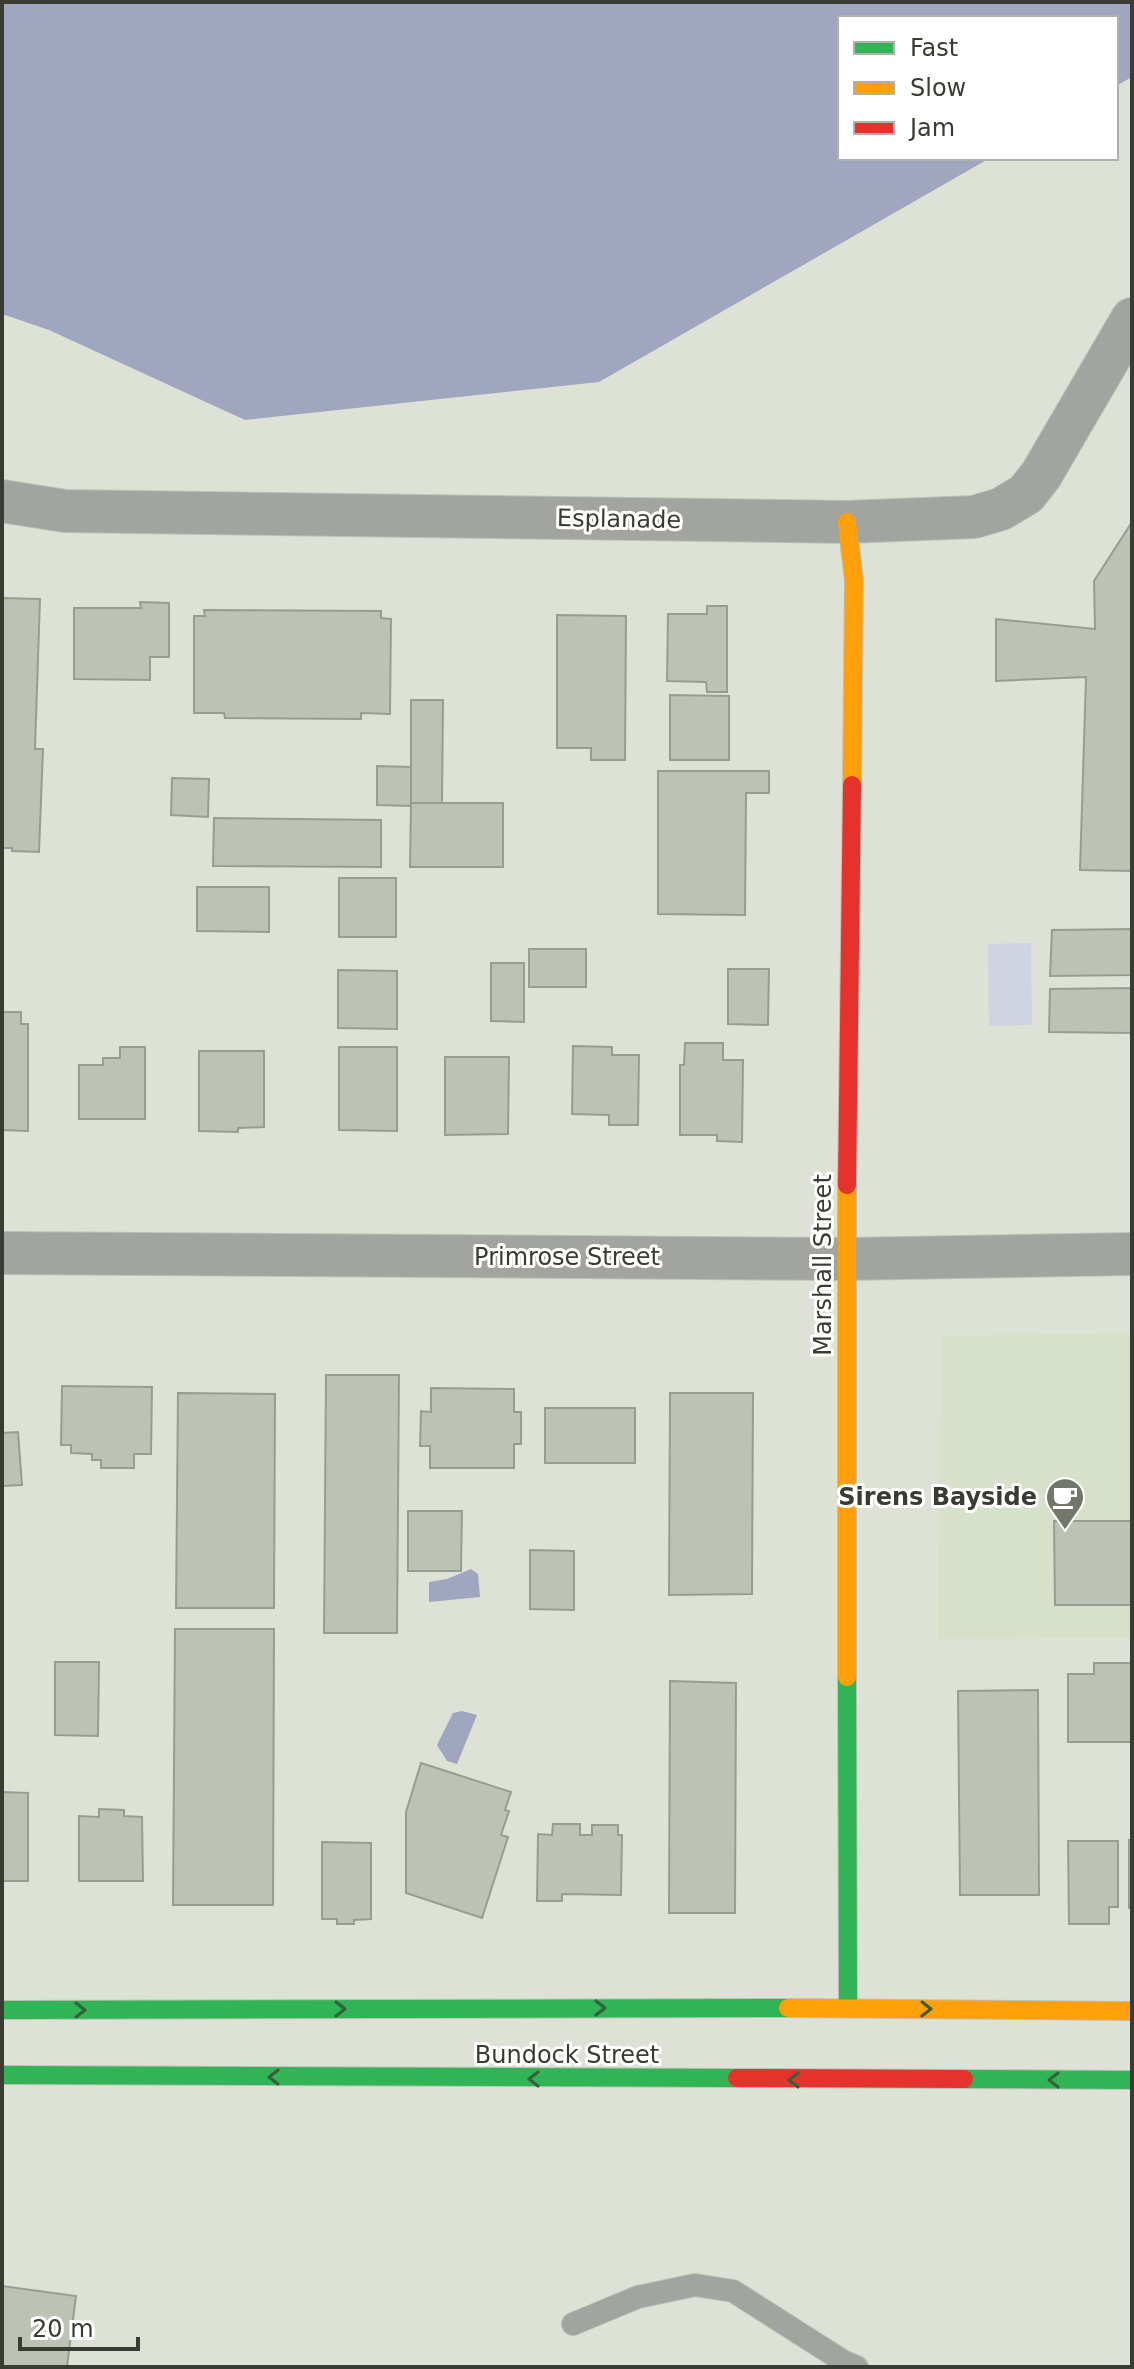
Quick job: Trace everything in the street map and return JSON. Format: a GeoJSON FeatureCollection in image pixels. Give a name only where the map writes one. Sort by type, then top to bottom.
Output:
{"type":"FeatureCollection","features":[{"type":"Feature","properties":{"kind":"main road","name":"Marshall Street"},"geometry":{"type":"LineString","coordinates":[[847,522],[854,580],[846,1259],[848,2008]]}},
{"type":"Feature","properties":{"kind":"main road","name":"Bundock Street"},"geometry":{"type":"LineString","coordinates":[[2,2010],[848,2008],[1132,2011]]}},
{"type":"Feature","properties":{"kind":"main road","name":"Bundock Street"},"geometry":{"type":"LineString","coordinates":[[2,2075],[1132,2080]]}},
{"type":"Feature","properties":{"kind":"street","name":"Esplanade"},"geometry":{"type":"LineString","coordinates":[[2,501],[65,511],[847,522],[974,517],[1001,509],[1026,494],[1041,475],[1132,319]]}},
{"type":"Feature","properties":{"kind":"street","name":"Primrose Street"},"geometry":{"type":"LineString","coordinates":[[2,1253],[846,1259],[1132,1254]]}},
{"type":"Feature","properties":{"kind":"lane"},"geometry":{"type":"LineString","coordinates":[[573,2324],[638,2297],[695,2285],[733,2291],[857,2367]]}},
{"type":"Feature","properties":{"kind":"shaded area"},"geometry":{"type":"Polygon","coordinates":[[[1031,943],[1032,1025],[989,1026],[988,944],[1031,943]]]}},
{"type":"Feature","properties":{"kind":"shaded area"},"geometry":{"type":"Polygon","coordinates":[[[1132,1333],[1132,1638],[938,1639],[942,1336],[1132,1333]]]}},
{"type":"Feature","properties":{"kind":"water"},"geometry":{"type":"Polygon","coordinates":[[[2,2],[1132,2],[1132,77],[1118,85],[1118,16],[838,16],[838,160],[987,160],[599,382],[245,420],[49,330],[2,314],[2,2]]]}},
{"type":"Feature","properties":{"kind":"water"},"geometry":{"type":"Polygon","coordinates":[[[471,1569],[478,1574],[480,1597],[429,1602],[429,1582],[447,1579],[471,1569]]]}},
{"type":"Feature","properties":{"kind":"water"},"geometry":{"type":"Polygon","coordinates":[[[462,1711],[477,1715],[457,1764],[447,1761],[437,1745],[453,1713],[462,1711]]]}},
{"type":"Feature","properties":{"kind":"building"},"geometry":{"type":"Polygon","coordinates":[[[1132,522],[1132,871],[1080,870],[1086,677],[996,681],[996,619],[1095,629],[1094,581],[1132,522]]]}},
{"type":"Feature","properties":{"kind":"building"},"geometry":{"type":"Polygon","coordinates":[[[2,598],[40,599],[35,749],[43,749],[39,852],[2,848],[2,598]]]}},
{"type":"Feature","properties":{"kind":"building"},"geometry":{"type":"Polygon","coordinates":[[[140,602],[169,603],[169,657],[150,657],[150,680],[74,679],[74,608],[141,608],[140,602]]]}},
{"type":"Feature","properties":{"kind":"building"},"geometry":{"type":"Polygon","coordinates":[[[707,606],[727,606],[727,692],[707,692],[706,682],[667,681],[668,614],[707,614],[707,606]]]}},
{"type":"Feature","properties":{"kind":"building"},"geometry":{"type":"Polygon","coordinates":[[[204,610],[381,611],[381,618],[391,619],[390,714],[361,713],[361,719],[225,718],[224,713],[194,713],[194,616],[205,616],[204,610]]]}},
{"type":"Feature","properties":{"kind":"building"},"geometry":{"type":"Polygon","coordinates":[[[557,615],[626,616],[625,760],[591,760],[591,748],[557,748],[557,615]]]}},
{"type":"Feature","properties":{"kind":"building"},"geometry":{"type":"Polygon","coordinates":[[[670,695],[729,696],[729,760],[670,760],[670,695]]]}},
{"type":"Feature","properties":{"kind":"building"},"geometry":{"type":"Polygon","coordinates":[[[411,700],[443,700],[442,803],[411,803],[411,700]]]}},
{"type":"Feature","properties":{"kind":"building"},"geometry":{"type":"Polygon","coordinates":[[[377,766],[411,767],[411,806],[377,805],[377,766]]]}},
{"type":"Feature","properties":{"kind":"building"},"geometry":{"type":"Polygon","coordinates":[[[658,771],[769,771],[769,793],[746,793],[745,915],[658,914],[658,771]]]}},
{"type":"Feature","properties":{"kind":"building"},"geometry":{"type":"Polygon","coordinates":[[[172,778],[209,779],[208,817],[171,815],[172,778]]]}},
{"type":"Feature","properties":{"kind":"building"},"geometry":{"type":"Polygon","coordinates":[[[411,803],[503,803],[503,867],[410,867],[411,803]]]}},
{"type":"Feature","properties":{"kind":"building"},"geometry":{"type":"Polygon","coordinates":[[[214,818],[381,820],[381,867],[213,866],[214,818]]]}},
{"type":"Feature","properties":{"kind":"building"},"geometry":{"type":"Polygon","coordinates":[[[339,878],[396,878],[396,937],[339,937],[339,878]]]}},
{"type":"Feature","properties":{"kind":"building"},"geometry":{"type":"Polygon","coordinates":[[[197,887],[269,887],[269,932],[197,931],[197,887]]]}},
{"type":"Feature","properties":{"kind":"building"},"geometry":{"type":"Polygon","coordinates":[[[1132,929],[1132,975],[1050,976],[1052,930],[1132,929]]]}},
{"type":"Feature","properties":{"kind":"building"},"geometry":{"type":"Polygon","coordinates":[[[529,949],[586,949],[586,987],[529,987],[529,949]]]}},
{"type":"Feature","properties":{"kind":"building"},"geometry":{"type":"Polygon","coordinates":[[[491,963],[524,963],[524,1022],[491,1021],[491,963]]]}},
{"type":"Feature","properties":{"kind":"building"},"geometry":{"type":"Polygon","coordinates":[[[728,969],[769,969],[768,1025],[728,1024],[728,969]]]}},
{"type":"Feature","properties":{"kind":"building"},"geometry":{"type":"Polygon","coordinates":[[[338,970],[397,971],[397,1029],[338,1028],[338,970]]]}},
{"type":"Feature","properties":{"kind":"building"},"geometry":{"type":"Polygon","coordinates":[[[1132,988],[1132,1033],[1049,1032],[1050,989],[1132,988]]]}},
{"type":"Feature","properties":{"kind":"building"},"geometry":{"type":"Polygon","coordinates":[[[2,1012],[21,1012],[21,1024],[28,1024],[28,1131],[2,1130],[2,1012]]]}},
{"type":"Feature","properties":{"kind":"building"},"geometry":{"type":"Polygon","coordinates":[[[685,1043],[723,1043],[723,1060],[743,1060],[742,1142],[717,1141],[717,1135],[680,1135],[680,1065],[684,1065],[685,1043]]]}},
{"type":"Feature","properties":{"kind":"building"},"geometry":{"type":"Polygon","coordinates":[[[573,1046],[612,1047],[612,1055],[639,1055],[638,1125],[609,1125],[609,1115],[572,1114],[573,1046]]]}},
{"type":"Feature","properties":{"kind":"building"},"geometry":{"type":"Polygon","coordinates":[[[120,1047],[145,1047],[145,1119],[79,1119],[79,1065],[103,1065],[103,1058],[120,1058],[120,1047]]]}},
{"type":"Feature","properties":{"kind":"building"},"geometry":{"type":"Polygon","coordinates":[[[339,1047],[397,1047],[397,1131],[339,1130],[339,1047]]]}},
{"type":"Feature","properties":{"kind":"building"},"geometry":{"type":"Polygon","coordinates":[[[199,1051],[264,1051],[264,1127],[238,1128],[238,1132],[199,1131],[199,1051]]]}},
{"type":"Feature","properties":{"kind":"building"},"geometry":{"type":"Polygon","coordinates":[[[445,1057],[509,1057],[508,1134],[445,1135],[445,1057]]]}},
{"type":"Feature","properties":{"kind":"building"},"geometry":{"type":"Polygon","coordinates":[[[326,1375],[399,1375],[397,1633],[324,1633],[326,1375]]]}},
{"type":"Feature","properties":{"kind":"building"},"geometry":{"type":"Polygon","coordinates":[[[62,1386],[152,1387],[151,1454],[134,1454],[134,1468],[101,1468],[101,1460],[92,1460],[92,1454],[71,1453],[71,1445],[61,1445],[62,1386]]]}},
{"type":"Feature","properties":{"kind":"building"},"geometry":{"type":"Polygon","coordinates":[[[431,1388],[514,1389],[514,1412],[521,1412],[521,1444],[514,1444],[514,1468],[430,1468],[430,1446],[420,1446],[421,1411],[431,1412],[431,1388]]]}},
{"type":"Feature","properties":{"kind":"building"},"geometry":{"type":"Polygon","coordinates":[[[178,1393],[275,1394],[274,1608],[176,1608],[178,1393]]]}},
{"type":"Feature","properties":{"kind":"building"},"geometry":{"type":"Polygon","coordinates":[[[670,1393],[753,1393],[752,1594],[669,1595],[670,1393]]]}},
{"type":"Feature","properties":{"kind":"building"},"geometry":{"type":"Polygon","coordinates":[[[545,1408],[635,1408],[635,1463],[545,1463],[545,1408]]]}},
{"type":"Feature","properties":{"kind":"building"},"geometry":{"type":"Polygon","coordinates":[[[18,1432],[22,1485],[2,1486],[2,1433],[18,1432]]]}},
{"type":"Feature","properties":{"kind":"building"},"geometry":{"type":"Polygon","coordinates":[[[408,1511],[462,1511],[461,1571],[408,1571],[408,1511]]]}},
{"type":"Feature","properties":{"kind":"building"},"geometry":{"type":"Polygon","coordinates":[[[1054,1521],[1132,1521],[1132,1605],[1055,1605],[1054,1521]]]}},
{"type":"Feature","properties":{"kind":"building"},"geometry":{"type":"Polygon","coordinates":[[[530,1550],[574,1551],[574,1610],[530,1609],[530,1550]]]}},
{"type":"Feature","properties":{"kind":"building"},"geometry":{"type":"Polygon","coordinates":[[[175,1629],[274,1629],[273,1905],[173,1905],[175,1629]]]}},
{"type":"Feature","properties":{"kind":"building"},"geometry":{"type":"Polygon","coordinates":[[[55,1662],[99,1662],[98,1736],[55,1735],[55,1662]]]}},
{"type":"Feature","properties":{"kind":"building"},"geometry":{"type":"Polygon","coordinates":[[[1094,1663],[1132,1663],[1132,1756],[1131,1742],[1068,1742],[1068,1674],[1094,1674],[1094,1663]]]}},
{"type":"Feature","properties":{"kind":"building"},"geometry":{"type":"Polygon","coordinates":[[[670,1681],[736,1683],[735,1913],[669,1913],[670,1681]]]}},
{"type":"Feature","properties":{"kind":"building"},"geometry":{"type":"Polygon","coordinates":[[[1038,1690],[1039,1895],[960,1895],[958,1691],[1038,1690]]]}},
{"type":"Feature","properties":{"kind":"building"},"geometry":{"type":"Polygon","coordinates":[[[421,1763],[511,1792],[501,1835],[508,1837],[482,1918],[406,1893],[406,1812],[421,1763]]]}},
{"type":"Feature","properties":{"kind":"building"},"geometry":{"type":"Polygon","coordinates":[[[2,1792],[28,1793],[28,1881],[2,1881],[2,1792]]]}},
{"type":"Feature","properties":{"kind":"building"},"geometry":{"type":"Polygon","coordinates":[[[99,1809],[124,1810],[124,1816],[142,1817],[143,1881],[79,1881],[79,1816],[99,1817],[99,1809]]]}},
{"type":"Feature","properties":{"kind":"building"},"geometry":{"type":"Polygon","coordinates":[[[553,1824],[580,1824],[580,1835],[592,1835],[592,1825],[618,1825],[618,1835],[622,1835],[621,1895],[562,1894],[562,1901],[537,1901],[538,1834],[552,1835],[553,1824]]]}},
{"type":"Feature","properties":{"kind":"building"},"geometry":{"type":"Polygon","coordinates":[[[1129,1840],[1132,1840],[1132,1908],[1129,1908],[1129,1840]]]}},
{"type":"Feature","properties":{"kind":"building"},"geometry":{"type":"Polygon","coordinates":[[[1068,1841],[1118,1841],[1118,1907],[1109,1907],[1109,1924],[1069,1924],[1068,1841]]]}},
{"type":"Feature","properties":{"kind":"building"},"geometry":{"type":"Polygon","coordinates":[[[322,1842],[371,1843],[371,1919],[354,1920],[354,1924],[337,1924],[337,1919],[322,1919],[322,1842]]]}},
{"type":"Feature","properties":{"kind":"building"},"geometry":{"type":"Polygon","coordinates":[[[2,2286],[76,2296],[67,2367],[2,2367],[2,2286]]]}},
{"type":"Feature","properties":{"kind":"traffic: fast"},"geometry":{"type":"LineString","coordinates":[[847,1677],[848,2008]]}},
{"type":"Feature","properties":{"kind":"traffic: fast"},"geometry":{"type":"LineString","coordinates":[[2,2010],[788,2008]]}},
{"type":"Feature","properties":{"kind":"traffic: fast"},"geometry":{"type":"LineString","coordinates":[[2,2075],[737,2078]]}},
{"type":"Feature","properties":{"kind":"traffic: fast"},"geometry":{"type":"LineString","coordinates":[[964,2079],[1132,2080]]}},
{"type":"Feature","properties":{"kind":"traffic: slow"},"geometry":{"type":"LineString","coordinates":[[847,522],[854,580],[852,785]]}},
{"type":"Feature","properties":{"kind":"traffic: slow"},"geometry":{"type":"LineString","coordinates":[[847,1185],[847,1677]]}},
{"type":"Feature","properties":{"kind":"traffic: slow"},"geometry":{"type":"LineString","coordinates":[[788,2008],[1132,2011]]}},
{"type":"Feature","properties":{"kind":"traffic: jam"},"geometry":{"type":"LineString","coordinates":[[847,1185],[852,785]]}},
{"type":"Feature","properties":{"kind":"traffic: jam"},"geometry":{"type":"LineString","coordinates":[[737,2078],[964,2079]]}},
{"type":"Feature","properties":{"kind":"place","name":"Sirens Bayside"},"geometry":{"type":"Point","coordinates":[1065,1531]}}]}
